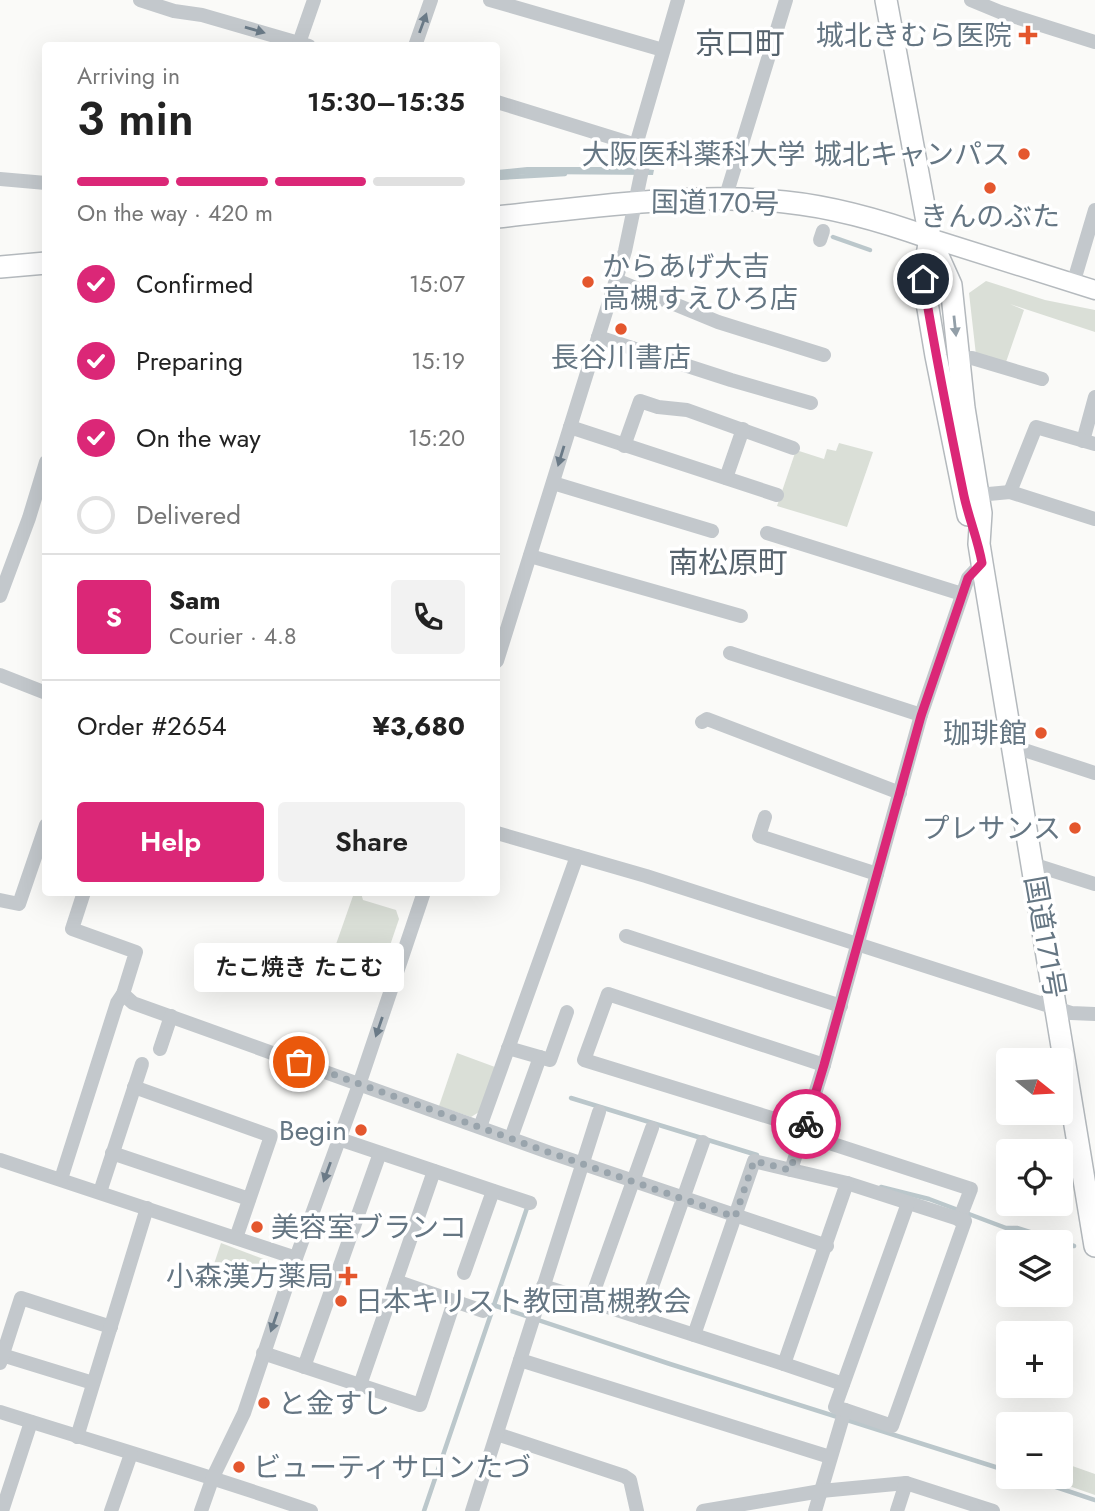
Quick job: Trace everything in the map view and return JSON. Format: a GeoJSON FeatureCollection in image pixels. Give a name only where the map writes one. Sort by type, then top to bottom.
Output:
{"type":"FeatureCollection","features":[{"type":"Feature","properties":{"kind":"highway","name":"国道171号"},"geometry":{"type":"LineString","coordinates":[[886,0],[930,238],[951,285],[981,513],[981,554]]}},
{"type":"Feature","properties":{"kind":"highway","name":"国道170号"},"geometry":{"type":"LineString","coordinates":[[500,217],[635,202],[725,199],[786,202],[887,223],[930,238]]}},
{"type":"Feature","properties":{"kind":"highway","name":"国道171号"},"geometry":{"type":"LineString","coordinates":[[930,238],[923,279],[966,505],[981,554],[1095,1246]]}},
{"type":"Feature","properties":{"kind":"highway"},"geometry":{"type":"LineString","coordinates":[[0,267],[42,263]]}},
{"type":"Feature","properties":{"kind":"main road"},"geometry":{"type":"LineString","coordinates":[[930,238],[1095,290]]}},
{"type":"Feature","properties":{"kind":"street"},"geometry":{"type":"LineString","coordinates":[[140,0],[176,6],[297,42]]}},
{"type":"Feature","properties":{"kind":"street"},"geometry":{"type":"LineString","coordinates":[[304,42],[314,0]]}},
{"type":"Feature","properties":{"kind":"street"},"geometry":{"type":"LineString","coordinates":[[416,42],[431,0]]}},
{"type":"Feature","properties":{"kind":"street"},"geometry":{"type":"LineString","coordinates":[[490,0],[663,50]]}},
{"type":"Feature","properties":{"kind":"street"},"geometry":{"type":"LineString","coordinates":[[500,651],[625,251],[644,160],[636,145],[678,0]]}},
{"type":"Feature","properties":{"kind":"street"},"geometry":{"type":"LineString","coordinates":[[725,199],[786,0]]}},
{"type":"Feature","properties":{"kind":"street"},"geometry":{"type":"LineString","coordinates":[[971,0],[1002,6],[1095,42]]}},
{"type":"Feature","properties":{"kind":"street"},"geometry":{"type":"LineString","coordinates":[[500,103],[636,145]]}},
{"type":"Feature","properties":{"kind":"street"},"geometry":{"type":"LineString","coordinates":[[0,178],[42,183]]}},
{"type":"Feature","properties":{"kind":"street"},"geometry":{"type":"LineString","coordinates":[[1073,284],[1095,210]]}},
{"type":"Feature","properties":{"kind":"street"},"geometry":{"type":"LineString","coordinates":[[616,280],[718,322],[824,355]]}},
{"type":"Feature","properties":{"kind":"street"},"geometry":{"type":"LineString","coordinates":[[598,337],[811,403]]}},
{"type":"Feature","properties":{"kind":"street"},"geometry":{"type":"LineString","coordinates":[[959,360],[972,358],[1042,379]]}},
{"type":"Feature","properties":{"kind":"street"},"geometry":{"type":"LineString","coordinates":[[1010,492],[1036,427],[1089,442],[1095,397]]}},
{"type":"Feature","properties":{"kind":"street"},"geometry":{"type":"LineString","coordinates":[[624,446],[640,401],[658,407],[687,410],[793,448]]}},
{"type":"Feature","properties":{"kind":"street"},"geometry":{"type":"LineString","coordinates":[[570,427],[777,495]]}},
{"type":"Feature","properties":{"kind":"street"},"geometry":{"type":"LineString","coordinates":[[726,478],[743,429]]}},
{"type":"Feature","properties":{"kind":"street"},"geometry":{"type":"LineString","coordinates":[[0,596],[42,475]]}},
{"type":"Feature","properties":{"kind":"street"},"geometry":{"type":"LineString","coordinates":[[553,483],[712,531]]}},
{"type":"Feature","properties":{"kind":"street"},"geometry":{"type":"LineString","coordinates":[[978,495],[1010,492],[1095,519]]}},
{"type":"Feature","properties":{"kind":"street"},"geometry":{"type":"LineString","coordinates":[[767,533],[962,594]]}},
{"type":"Feature","properties":{"kind":"street"},"geometry":{"type":"LineString","coordinates":[[790,1170],[824,1065],[921,716],[962,594],[981,554]]}},
{"type":"Feature","properties":{"kind":"street"},"geometry":{"type":"LineString","coordinates":[[530,556],[741,616]]}},
{"type":"Feature","properties":{"kind":"street"},"geometry":{"type":"LineString","coordinates":[[730,653],[921,716]]}},
{"type":"Feature","properties":{"kind":"street"},"geometry":{"type":"LineString","coordinates":[[0,675],[42,691]]}},
{"type":"Feature","properties":{"kind":"street"},"geometry":{"type":"LineString","coordinates":[[702,722],[708,719],[900,793]]}},
{"type":"Feature","properties":{"kind":"street"},"geometry":{"type":"LineString","coordinates":[[1012,746],[1095,773]]}},
{"type":"Feature","properties":{"kind":"street"},"geometry":{"type":"LineString","coordinates":[[765,817],[760,836],[877,874]]}},
{"type":"Feature","properties":{"kind":"street"},"geometry":{"type":"LineString","coordinates":[[500,834],[646,876],[1071,1013],[1095,1014]]}},
{"type":"Feature","properties":{"kind":"street"},"geometry":{"type":"LineString","coordinates":[[0,900],[19,904],[42,837]]}},
{"type":"Feature","properties":{"kind":"street"},"geometry":{"type":"LineString","coordinates":[[480,1127],[576,856]]}},
{"type":"Feature","properties":{"kind":"street"},"geometry":{"type":"LineString","coordinates":[[1032,864],[1095,884]]}},
{"type":"Feature","properties":{"kind":"street"},"geometry":{"type":"LineString","coordinates":[[61,1179],[136,952],[72,929],[83,896]]}},
{"type":"Feature","properties":{"kind":"street"},"geometry":{"type":"LineString","coordinates":[[201,1511],[244,1412],[423,896]]}},
{"type":"Feature","properties":{"kind":"street"},"geometry":{"type":"LineString","coordinates":[[626,936],[841,1006]]}},
{"type":"Feature","properties":{"kind":"street"},"geometry":{"type":"LineString","coordinates":[[123,994],[133,1003],[359,1085],[735,1217],[827,1246]]}},
{"type":"Feature","properties":{"kind":"street"},"geometry":{"type":"LineString","coordinates":[[824,1065],[608,994],[584,1060],[971,1189],[959,1220]]}},
{"type":"Feature","properties":{"kind":"street"},"geometry":{"type":"LineString","coordinates":[[508,1048],[550,1060],[566,1012]]}},
{"type":"Feature","properties":{"kind":"street"},"geometry":{"type":"LineString","coordinates":[[160,1049],[171,1016]]}},
{"type":"Feature","properties":{"kind":"street"},"geometry":{"type":"LineString","coordinates":[[511,1139],[540,1057]]}},
{"type":"Feature","properties":{"kind":"street"},"geometry":{"type":"LineString","coordinates":[[100,1192],[142,1064]]}},
{"type":"Feature","properties":{"kind":"street"},"geometry":{"type":"LineString","coordinates":[[134,1087],[271,1136],[236,1238]]}},
{"type":"Feature","properties":{"kind":"street"},"geometry":{"type":"LineString","coordinates":[[472,1511],[599,1112]]}},
{"type":"Feature","properties":{"kind":"street"},"geometry":{"type":"LineString","coordinates":[[590,1302],[652,1128]]}},
{"type":"Feature","properties":{"kind":"street"},"geometry":{"type":"LineString","coordinates":[[339,1139],[530,1203]]}},
{"type":"Feature","properties":{"kind":"street"},"geometry":{"type":"LineString","coordinates":[[641,1318],[703,1142]]}},
{"type":"Feature","properties":{"kind":"street"},"geometry":{"type":"LineString","coordinates":[[113,1153],[249,1199]]}},
{"type":"Feature","properties":{"kind":"street"},"geometry":{"type":"LineString","coordinates":[[304,1367],[380,1153]]}},
{"type":"Feature","properties":{"kind":"street"},"geometry":{"type":"LineString","coordinates":[[0,1160],[296,1258]]}},
{"type":"Feature","properties":{"kind":"street"},"geometry":{"type":"LineString","coordinates":[[694,1335],[754,1161],[848,1184],[908,1203],[965,1222],[892,1426],[835,1407],[908,1203]]}},
{"type":"Feature","properties":{"kind":"street"},"geometry":{"type":"LineString","coordinates":[[360,1385],[434,1171]]}},
{"type":"Feature","properties":{"kind":"street"},"geometry":{"type":"LineString","coordinates":[[784,1364],[848,1184]]}},
{"type":"Feature","properties":{"kind":"street"},"geometry":{"type":"LineString","coordinates":[[464,1273],[493,1191]]}},
{"type":"Feature","properties":{"kind":"street"},"geometry":{"type":"LineString","coordinates":[[77,1437],[147,1208]]}},
{"type":"Feature","properties":{"kind":"street"},"geometry":{"type":"LineString","coordinates":[[396,1282],[483,1311]]}},
{"type":"Feature","properties":{"kind":"street"},"geometry":{"type":"LineString","coordinates":[[543,1286],[843,1384]]}},
{"type":"Feature","properties":{"kind":"street"},"geometry":{"type":"LineString","coordinates":[[93,1383],[1,1359],[4,1336],[21,1298],[111,1327]]}},
{"type":"Feature","properties":{"kind":"street"},"geometry":{"type":"LineString","coordinates":[[263,1353],[420,1405],[454,1302]]}},
{"type":"Feature","properties":{"kind":"street"},"geometry":{"type":"LineString","coordinates":[[520,1360],[830,1457]]}},
{"type":"Feature","properties":{"kind":"street"},"geometry":{"type":"LineString","coordinates":[[815,1511],[845,1410]]}},
{"type":"Feature","properties":{"kind":"street"},"geometry":{"type":"LineString","coordinates":[[0,1412],[131,1454],[214,1477],[311,1511]]}},
{"type":"Feature","properties":{"kind":"street"},"geometry":{"type":"LineString","coordinates":[[2,1511],[31,1422]]}},
{"type":"Feature","properties":{"kind":"street"},"geometry":{"type":"LineString","coordinates":[[497,1434],[624,1476],[630,1480],[637,1511]]}},
{"type":"Feature","properties":{"kind":"street"},"geometry":{"type":"LineString","coordinates":[[111,1511],[131,1454]]}},
{"type":"Feature","properties":{"kind":"street"},"geometry":{"type":"LineString","coordinates":[[897,1511],[906,1483]]}},
{"type":"Feature","properties":{"kind":"street"},"geometry":{"type":"LineString","coordinates":[[703,1511],[729,1509],[821,1491],[906,1483],[993,1511]]}},
{"type":"Feature","properties":{"kind":"shaded area"},"geometry":{"type":"Polygon","coordinates":[[[527,167],[623,167],[654,170],[653,175],[529,174],[500,177],[500,170],[527,167]]]}},
{"type":"Feature","properties":{"kind":"shaded area"},"geometry":{"type":"Polygon","coordinates":[[[986,281],[1045,300],[1095,310],[1095,332],[1010,304],[1024,310],[1005,365],[976,355],[969,293],[986,281]]]}},
{"type":"Feature","properties":{"kind":"shaded area"},"geometry":{"type":"Polygon","coordinates":[[[839,443],[873,452],[847,527],[777,506],[796,450],[824,459],[827,449],[836,451],[839,443]]]}},
{"type":"Feature","properties":{"kind":"shaded area"},"geometry":{"type":"Polygon","coordinates":[[[353,896],[362,896],[363,900],[396,910],[399,919],[383,966],[334,950],[353,896]]]}},
{"type":"Feature","properties":{"kind":"shaded area"},"geometry":{"type":"Polygon","coordinates":[[[457,1053],[495,1067],[479,1112],[471,1117],[439,1106],[457,1053]]]}},
{"type":"Feature","properties":{"kind":"shaded area"},"geometry":{"type":"Polygon","coordinates":[[[221,1243],[269,1261],[265,1271],[210,1276],[221,1243]]]}},
{"type":"Feature","properties":{"kind":"shaded area"},"geometry":{"type":"Polygon","coordinates":[[[1073,1466],[1095,1474],[1095,1495],[1073,1487],[1073,1466]]]}},
{"type":"Feature","properties":{"kind":"waterway"},"geometry":{"type":"LineString","coordinates":[[500,178],[565,174]]}},
{"type":"Feature","properties":{"kind":"waterway"},"geometry":{"type":"LineString","coordinates":[[833,237],[870,250]]}},
{"type":"Feature","properties":{"kind":"waterway"},"geometry":{"type":"LineString","coordinates":[[571,1098],[757,1155]]}},
{"type":"Feature","properties":{"kind":"waterway"},"geometry":{"type":"LineString","coordinates":[[881,1187],[929,1199],[1006,1228],[1017,1228],[1074,1246]]}},
{"type":"Feature","properties":{"kind":"waterway"},"geometry":{"type":"LineString","coordinates":[[424,1511],[527,1208]]}},
{"type":"Feature","properties":{"kind":"waterway"},"geometry":{"type":"LineString","coordinates":[[493,1305],[996,1467]]}},
{"type":"Feature","properties":{"kind":"waterway"},"geometry":{"type":"LineString","coordinates":[[1062,1489],[1095,1500]]}},
{"type":"Feature","properties":{"kind":"way so far"},"geometry":{"type":"LineString","coordinates":[[299,1062],[735,1217],[754,1161],[790,1170],[806,1124]]}},
{"type":"Feature","properties":{"kind":"place","name":"城北きむら医院"},"geometry":{"type":"Point","coordinates":[1028,35]}},
{"type":"Feature","properties":{"kind":"place","name":"大阪医科薬科大学 城北キャンパス"},"geometry":{"type":"Point","coordinates":[1024,154]}},
{"type":"Feature","properties":{"kind":"place","name":"きんのぶた"},"geometry":{"type":"Point","coordinates":[990,188]}},
{"type":"Feature","properties":{"kind":"place","name":"からあげ大吉 高槻すえひろ店"},"geometry":{"type":"Point","coordinates":[588,282]}},
{"type":"Feature","properties":{"kind":"place","name":"長谷川書店"},"geometry":{"type":"Point","coordinates":[621,329]}},
{"type":"Feature","properties":{"kind":"place","name":"珈琲館"},"geometry":{"type":"Point","coordinates":[1041,733]}},
{"type":"Feature","properties":{"kind":"place","name":"プレサンス"},"geometry":{"type":"Point","coordinates":[1075,828]}},
{"type":"Feature","properties":{"kind":"place","name":"たこ焼き たこむ"},"geometry":{"type":"Point","coordinates":[299,1062]}},
{"type":"Feature","properties":{"kind":"place","name":"Begin"},"geometry":{"type":"Point","coordinates":[361,1130]}},
{"type":"Feature","properties":{"kind":"place","name":"美容室ブランコ"},"geometry":{"type":"Point","coordinates":[257,1227]}},
{"type":"Feature","properties":{"kind":"place","name":"小森漢方薬局"},"geometry":{"type":"Point","coordinates":[348,1276]}},
{"type":"Feature","properties":{"kind":"place","name":"日本キリスト教団髙槻教会"},"geometry":{"type":"Point","coordinates":[341,1301]}},
{"type":"Feature","properties":{"kind":"place","name":"と金すし"},"geometry":{"type":"Point","coordinates":[264,1403]}},
{"type":"Feature","properties":{"kind":"place","name":"ビューティサロンたづ"},"geometry":{"type":"Point","coordinates":[239,1467]}},
{"type":"Feature","properties":{"kind":"district","name":"京口町"},"geometry":{"type":"Point","coordinates":[740,43]}},
{"type":"Feature","properties":{"kind":"district","name":"南松原町"},"geometry":{"type":"Point","coordinates":[728,562]}},
{"type":"Feature","properties":{"kind":"route"},"geometry":{"type":"LineString","coordinates":[[806,1124],[921,716],[968,578],[982,563],[979,544],[968,518],[923,279]]}}]}
